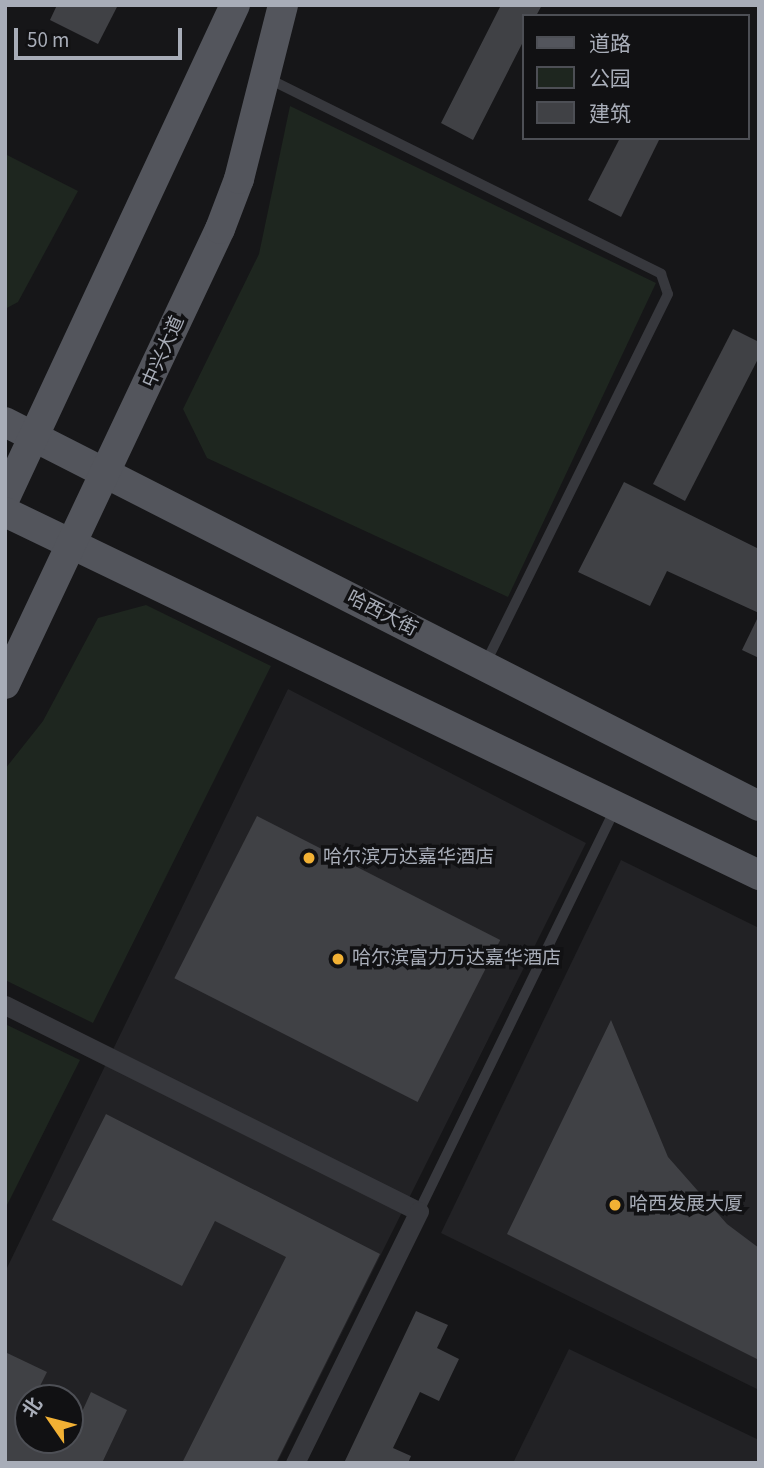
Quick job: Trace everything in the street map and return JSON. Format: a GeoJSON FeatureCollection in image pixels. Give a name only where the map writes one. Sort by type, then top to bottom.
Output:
{"type":"FeatureCollection","features":[{"type":"Feature","properties":{"kind":"main road"},"geometry":{"type":"LineString","coordinates":[[5,498],[235,5]]}},
{"type":"Feature","properties":{"kind":"main road","name":"中兴大道"},"geometry":{"type":"LineString","coordinates":[[5,684],[108,475],[220,229],[265,77],[283,5]]}},
{"type":"Feature","properties":{"kind":"main road","name":"哈西大街"},"geometry":{"type":"LineString","coordinates":[[5,422],[759,806]]}},
{"type":"Feature","properties":{"kind":"main road"},"geometry":{"type":"LineString","coordinates":[[5,512],[74,542],[759,874]]}},
{"type":"Feature","properties":{"kind":"street"},"geometry":{"type":"LineString","coordinates":[[5,1005],[419,1211],[295,1463]]}},
{"type":"Feature","properties":{"kind":"lane"},"geometry":{"type":"LineString","coordinates":[[265,77],[660,274],[668,294],[484,667]]}},
{"type":"Feature","properties":{"kind":"lane"},"geometry":{"type":"LineString","coordinates":[[419,1211],[618,804]]}},
{"type":"Feature","properties":{"kind":"shaded area"},"geometry":{"type":"Polygon","coordinates":[[[288,689],[586,843],[277,1463],[5,1463],[5,1272],[288,689]]]}},
{"type":"Feature","properties":{"kind":"shaded area"},"geometry":{"type":"Polygon","coordinates":[[[621,860],[759,928],[759,1390],[441,1233],[621,860]]]}},
{"type":"Feature","properties":{"kind":"shaded area"},"geometry":{"type":"Polygon","coordinates":[[[569,1349],[759,1440],[759,1463],[513,1463],[569,1349]]]}},
{"type":"Feature","properties":{"kind":"green space"},"geometry":{"type":"Polygon","coordinates":[[[290,106],[656,283],[508,597],[207,458],[183,409],[259,254],[290,106]]]}},
{"type":"Feature","properties":{"kind":"green space"},"geometry":{"type":"Polygon","coordinates":[[[5,154],[78,191],[18,302],[5,309],[5,154]]]}},
{"type":"Feature","properties":{"kind":"green space"},"geometry":{"type":"Polygon","coordinates":[[[146,605],[271,666],[93,1023],[5,980],[5,769],[43,721],[98,618],[146,605]]]}},
{"type":"Feature","properties":{"kind":"green space"},"geometry":{"type":"Polygon","coordinates":[[[5,1024],[80,1060],[5,1209],[5,1024]]]}},
{"type":"Feature","properties":{"kind":"building"},"geometry":{"type":"Polygon","coordinates":[[[57,5],[118,5],[98,44],[50,20],[57,5]]]}},
{"type":"Feature","properties":{"kind":"building"},"geometry":{"type":"Polygon","coordinates":[[[501,5],[542,5],[537,14],[522,14],[522,44],[473,140],[441,123],[501,5]]]}},
{"type":"Feature","properties":{"kind":"building"},"geometry":{"type":"Polygon","coordinates":[[[619,140],[659,140],[621,217],[588,200],[619,140]]]}},
{"type":"Feature","properties":{"kind":"building"},"geometry":{"type":"Polygon","coordinates":[[[733,329],[759,342],[759,357],[685,501],[653,484],[733,329]]]}},
{"type":"Feature","properties":{"kind":"building"},"geometry":{"type":"Polygon","coordinates":[[[624,482],[759,549],[759,613],[667,571],[650,606],[578,572],[624,482]]]}},
{"type":"Feature","properties":{"kind":"building"},"geometry":{"type":"Polygon","coordinates":[[[759,615],[759,658],[742,650],[759,615]]]}},
{"type":"Feature","properties":{"kind":"building","name":"哈尔滨富力万达嘉华酒店"},"geometry":{"type":"Polygon","coordinates":[[[257,816],[500,940],[418,1102],[174,978],[257,816]]]}},
{"type":"Feature","properties":{"kind":"building","name":"哈西发展大厦"},"geometry":{"type":"Polygon","coordinates":[[[611,1020],[668,1157],[727,1224],[759,1248],[759,1360],[507,1234],[611,1020]]]}},
{"type":"Feature","properties":{"kind":"building"},"geometry":{"type":"Polygon","coordinates":[[[106,1114],[380,1254],[276,1463],[182,1463],[286,1257],[215,1221],[182,1286],[52,1220],[106,1114]]]}},
{"type":"Feature","properties":{"kind":"building"},"geometry":{"type":"Polygon","coordinates":[[[416,1311],[448,1325],[437,1348],[459,1359],[439,1401],[420,1392],[393,1448],[411,1456],[408,1463],[344,1463],[416,1311]]]}},
{"type":"Feature","properties":{"kind":"building"},"geometry":{"type":"Polygon","coordinates":[[[5,1352],[47,1372],[41,1384],[14,1384],[14,1454],[84,1454],[84,1407],[91,1392],[127,1410],[102,1463],[5,1463],[5,1352]]]}},
{"type":"Feature","properties":{"kind":"place","name":"哈尔滨万达嘉华酒店"},"geometry":{"type":"Point","coordinates":[309,858]}},
{"type":"Feature","properties":{"kind":"place","name":"哈尔滨富力万达嘉华酒店"},"geometry":{"type":"Point","coordinates":[338,959]}},
{"type":"Feature","properties":{"kind":"place","name":"哈西发展大厦"},"geometry":{"type":"Point","coordinates":[615,1205]}}]}
